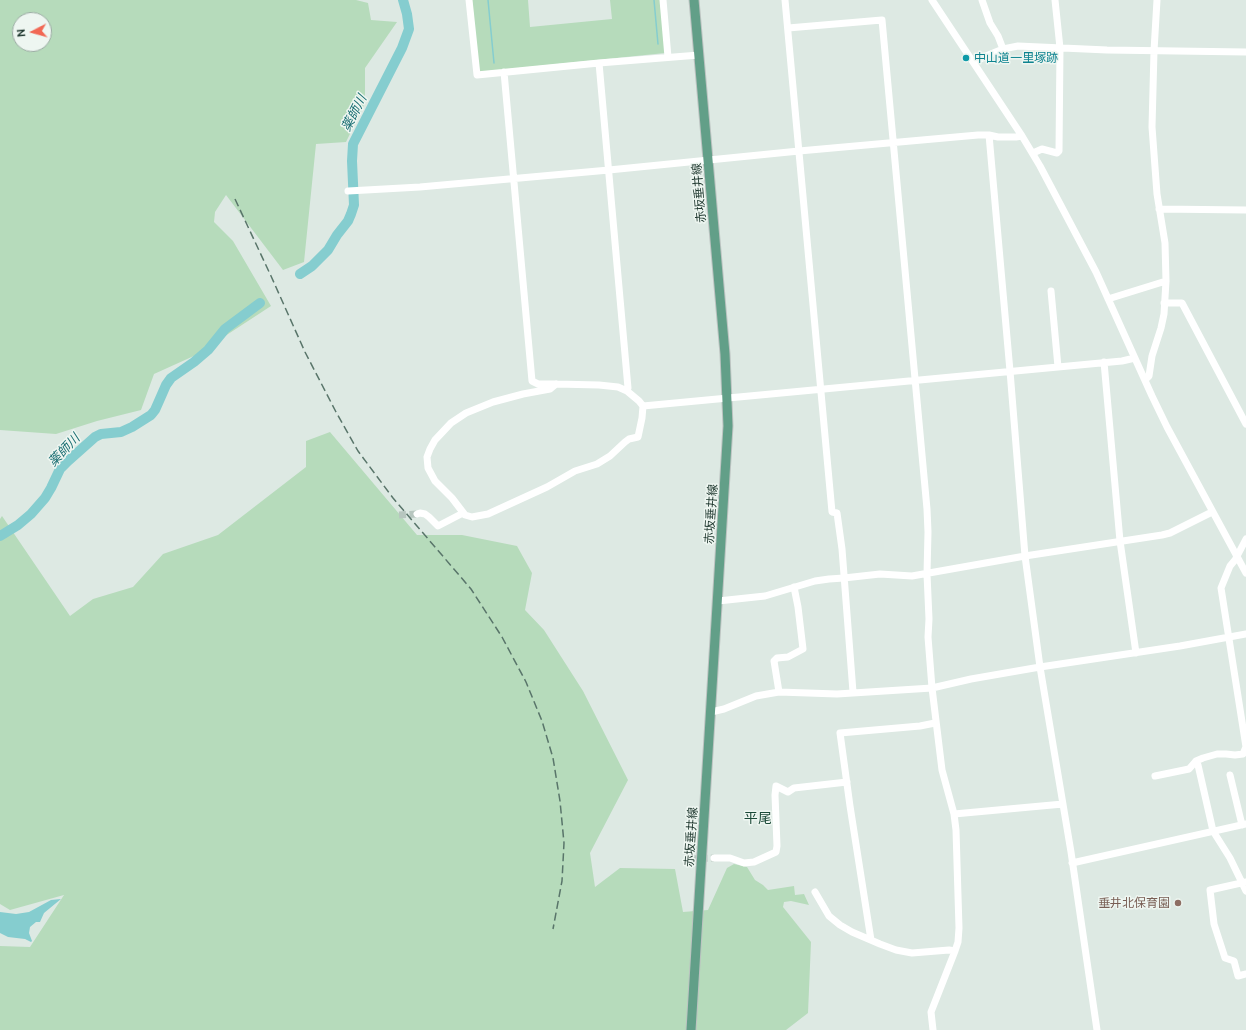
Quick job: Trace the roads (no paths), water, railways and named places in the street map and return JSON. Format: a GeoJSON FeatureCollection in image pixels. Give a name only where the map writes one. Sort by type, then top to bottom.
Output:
{"type":"FeatureCollection","features":[{"type":"Feature","properties":{"kind":"main road","name":"赤坂垂井線"},"geometry":{"type":"LineString","coordinates":[[691,1030],[727,440],[725,354],[694,0]]}},
{"type":"Feature","properties":{"kind":"street"},"geometry":{"type":"LineString","coordinates":[[469,0],[477,75],[699,55]]}},
{"type":"Feature","properties":{"kind":"street"},"geometry":{"type":"LineString","coordinates":[[663,0],[668,57]]}},
{"type":"Feature","properties":{"kind":"street"},"geometry":{"type":"LineString","coordinates":[[785,0],[832,512],[837,513],[853,692]]}},
{"type":"Feature","properties":{"kind":"street"},"geometry":{"type":"LineString","coordinates":[[932,0],[1033,153],[1108,299],[1167,426],[1212,512],[1237,556],[1243,561],[1246,573]]}},
{"type":"Feature","properties":{"kind":"street"},"geometry":{"type":"LineString","coordinates":[[982,0],[990,23],[998,36],[1003,49]]}},
{"type":"Feature","properties":{"kind":"street"},"geometry":{"type":"LineString","coordinates":[[1033,153],[1042,149],[1057,153],[1059,151],[1060,48],[1055,0]]}},
{"type":"Feature","properties":{"kind":"street"},"geometry":{"type":"LineString","coordinates":[[1145,380],[1149,376],[1152,356],[1161,328],[1166,281],[1166,244],[1159,209],[1152,127],[1157,0]]}},
{"type":"Feature","properties":{"kind":"street"},"geometry":{"type":"LineString","coordinates":[[788,28],[882,20],[928,532],[928,637],[935,723],[942,770],[954,814],[956,830],[959,928],[955,951],[930,1012],[933,1030]]}},
{"type":"Feature","properties":{"kind":"street"},"geometry":{"type":"LineString","coordinates":[[974,62],[1003,49],[1018,46],[1154,51],[1246,52]]}},
{"type":"Feature","properties":{"kind":"street"},"geometry":{"type":"LineString","coordinates":[[599,63],[628,391]]}},
{"type":"Feature","properties":{"kind":"street"},"geometry":{"type":"LineString","coordinates":[[504,72],[532,381],[538,384],[556,384],[599,385],[618,387],[628,391],[643,406],[642,418],[638,437],[629,439],[610,456],[597,464],[575,471],[547,487],[488,514],[472,517],[465,515],[452,498],[435,481],[428,468],[427,457],[435,440],[451,423],[466,413],[493,402],[550,389],[556,384]]}},
{"type":"Feature","properties":{"kind":"street"},"geometry":{"type":"LineString","coordinates":[[348,192],[609,170],[799,151],[989,135],[998,137],[1022,136]]}},
{"type":"Feature","properties":{"kind":"street"},"geometry":{"type":"LineString","coordinates":[[989,135],[1025,556],[1040,667],[1063,804],[1097,1030]]}},
{"type":"Feature","properties":{"kind":"street"},"geometry":{"type":"LineString","coordinates":[[1159,209],[1246,210]]}},
{"type":"Feature","properties":{"kind":"street"},"geometry":{"type":"LineString","coordinates":[[1108,299],[1166,281]]}},
{"type":"Feature","properties":{"kind":"street"},"geometry":{"type":"LineString","coordinates":[[1051,291],[1058,367]]}},
{"type":"Feature","properties":{"kind":"street"},"geometry":{"type":"LineString","coordinates":[[1164,303],[1182,303],[1246,424]]}},
{"type":"Feature","properties":{"kind":"street"},"geometry":{"type":"LineString","coordinates":[[643,406],[1058,367],[1135,358]]}},
{"type":"Feature","properties":{"kind":"street"},"geometry":{"type":"LineString","coordinates":[[1104,362],[1120,541],[1136,652]]}},
{"type":"Feature","properties":{"kind":"street"},"geometry":{"type":"LineString","coordinates":[[417,514],[425,514],[438,526],[463,512]]}},
{"type":"Feature","properties":{"kind":"street"},"geometry":{"type":"LineString","coordinates":[[718,601],[765,596],[815,581],[880,574],[912,576],[1025,556],[1162,535],[1170,533],[1212,512]]}},
{"type":"Feature","properties":{"kind":"street"},"geometry":{"type":"LineString","coordinates":[[1155,776],[1189,770],[1196,761],[1217,754],[1243,754],[1246,748],[1221,588],[1230,566],[1235,560],[1246,539]]}},
{"type":"Feature","properties":{"kind":"street"},"geometry":{"type":"LineString","coordinates":[[779,692],[774,661],[778,658],[788,657],[803,649],[794,587]]}},
{"type":"Feature","properties":{"kind":"street"},"geometry":{"type":"LineString","coordinates":[[711,712],[756,696],[779,692],[837,694],[932,688],[971,679],[1040,667],[1246,634]]}},
{"type":"Feature","properties":{"kind":"street"},"geometry":{"type":"LineString","coordinates":[[871,940],[840,732],[935,723]]}},
{"type":"Feature","properties":{"kind":"street"},"geometry":{"type":"LineString","coordinates":[[1196,761],[1213,831],[1244,882],[1246,891]]}},
{"type":"Feature","properties":{"kind":"street"},"geometry":{"type":"LineString","coordinates":[[1072,863],[1244,824],[1230,774]]}},
{"type":"Feature","properties":{"kind":"street"},"geometry":{"type":"LineString","coordinates":[[714,858],[730,858],[744,863],[754,862],[776,852],[776,786],[788,792],[794,788],[847,782]]}},
{"type":"Feature","properties":{"kind":"street"},"geometry":{"type":"LineString","coordinates":[[954,814],[1063,804]]}},
{"type":"Feature","properties":{"kind":"street"},"geometry":{"type":"LineString","coordinates":[[1244,882],[1210,890],[1214,924],[1225,958],[1234,961],[1238,976],[1246,974]]}},
{"type":"Feature","properties":{"kind":"street"},"geometry":{"type":"LineString","coordinates":[[815,892],[829,916],[846,928],[871,940],[896,950],[912,952],[955,951]]}},
{"type":"Feature","properties":{"kind":"water"},"geometry":{"type":"Polygon","coordinates":[[[61,899],[44,913],[40,922],[36,922],[30,927],[29,933],[31,942],[25,939],[8,937],[0,933],[0,912],[16,914],[29,912],[51,900],[61,899]]]}},
{"type":"Feature","properties":{"kind":"waterway","name":"薬師川"},"geometry":{"type":"LineString","coordinates":[[300,274],[312,266],[328,250],[348,221],[351,214],[354,205],[352,161],[353,144],[402,48],[409,29],[403,0]]}},
{"type":"Feature","properties":{"kind":"waterway"},"geometry":{"type":"LineString","coordinates":[[488,0],[494,63]]}},
{"type":"Feature","properties":{"kind":"waterway"},"geometry":{"type":"LineString","coordinates":[[654,0],[658,44]]}},
{"type":"Feature","properties":{"kind":"waterway","name":"薬師川"},"geometry":{"type":"LineString","coordinates":[[0,536],[18,525],[31,514],[45,498],[60,469],[95,437],[101,434],[121,432],[151,415],[171,378],[208,350],[225,329],[260,303]]}},
{"type":"Feature","properties":{"kind":"tunnel"},"geometry":{"type":"LineString","coordinates":[[399,515],[417,514]]}},
{"type":"Feature","properties":{"kind":"tunnel"},"geometry":{"type":"LineString","coordinates":[[690,859],[714,858]]}},
{"type":"Feature","properties":{"kind":"railway"},"geometry":{"type":"LineString","coordinates":[[235,199],[305,352],[358,451],[393,498],[471,589],[502,637],[526,682],[542,721],[553,758],[560,801],[564,843],[562,881],[553,929]]}},
{"type":"Feature","properties":{"kind":"place","name":"中山道一里塚跡"},"geometry":{"type":"Point","coordinates":[966,58]}},
{"type":"Feature","properties":{"kind":"place","name":"垂井北保育園"},"geometry":{"type":"Point","coordinates":[1178,903]}},
{"type":"Feature","properties":{"kind":"district","name":"平尾"},"geometry":{"type":"Point","coordinates":[758,818]}}]}
